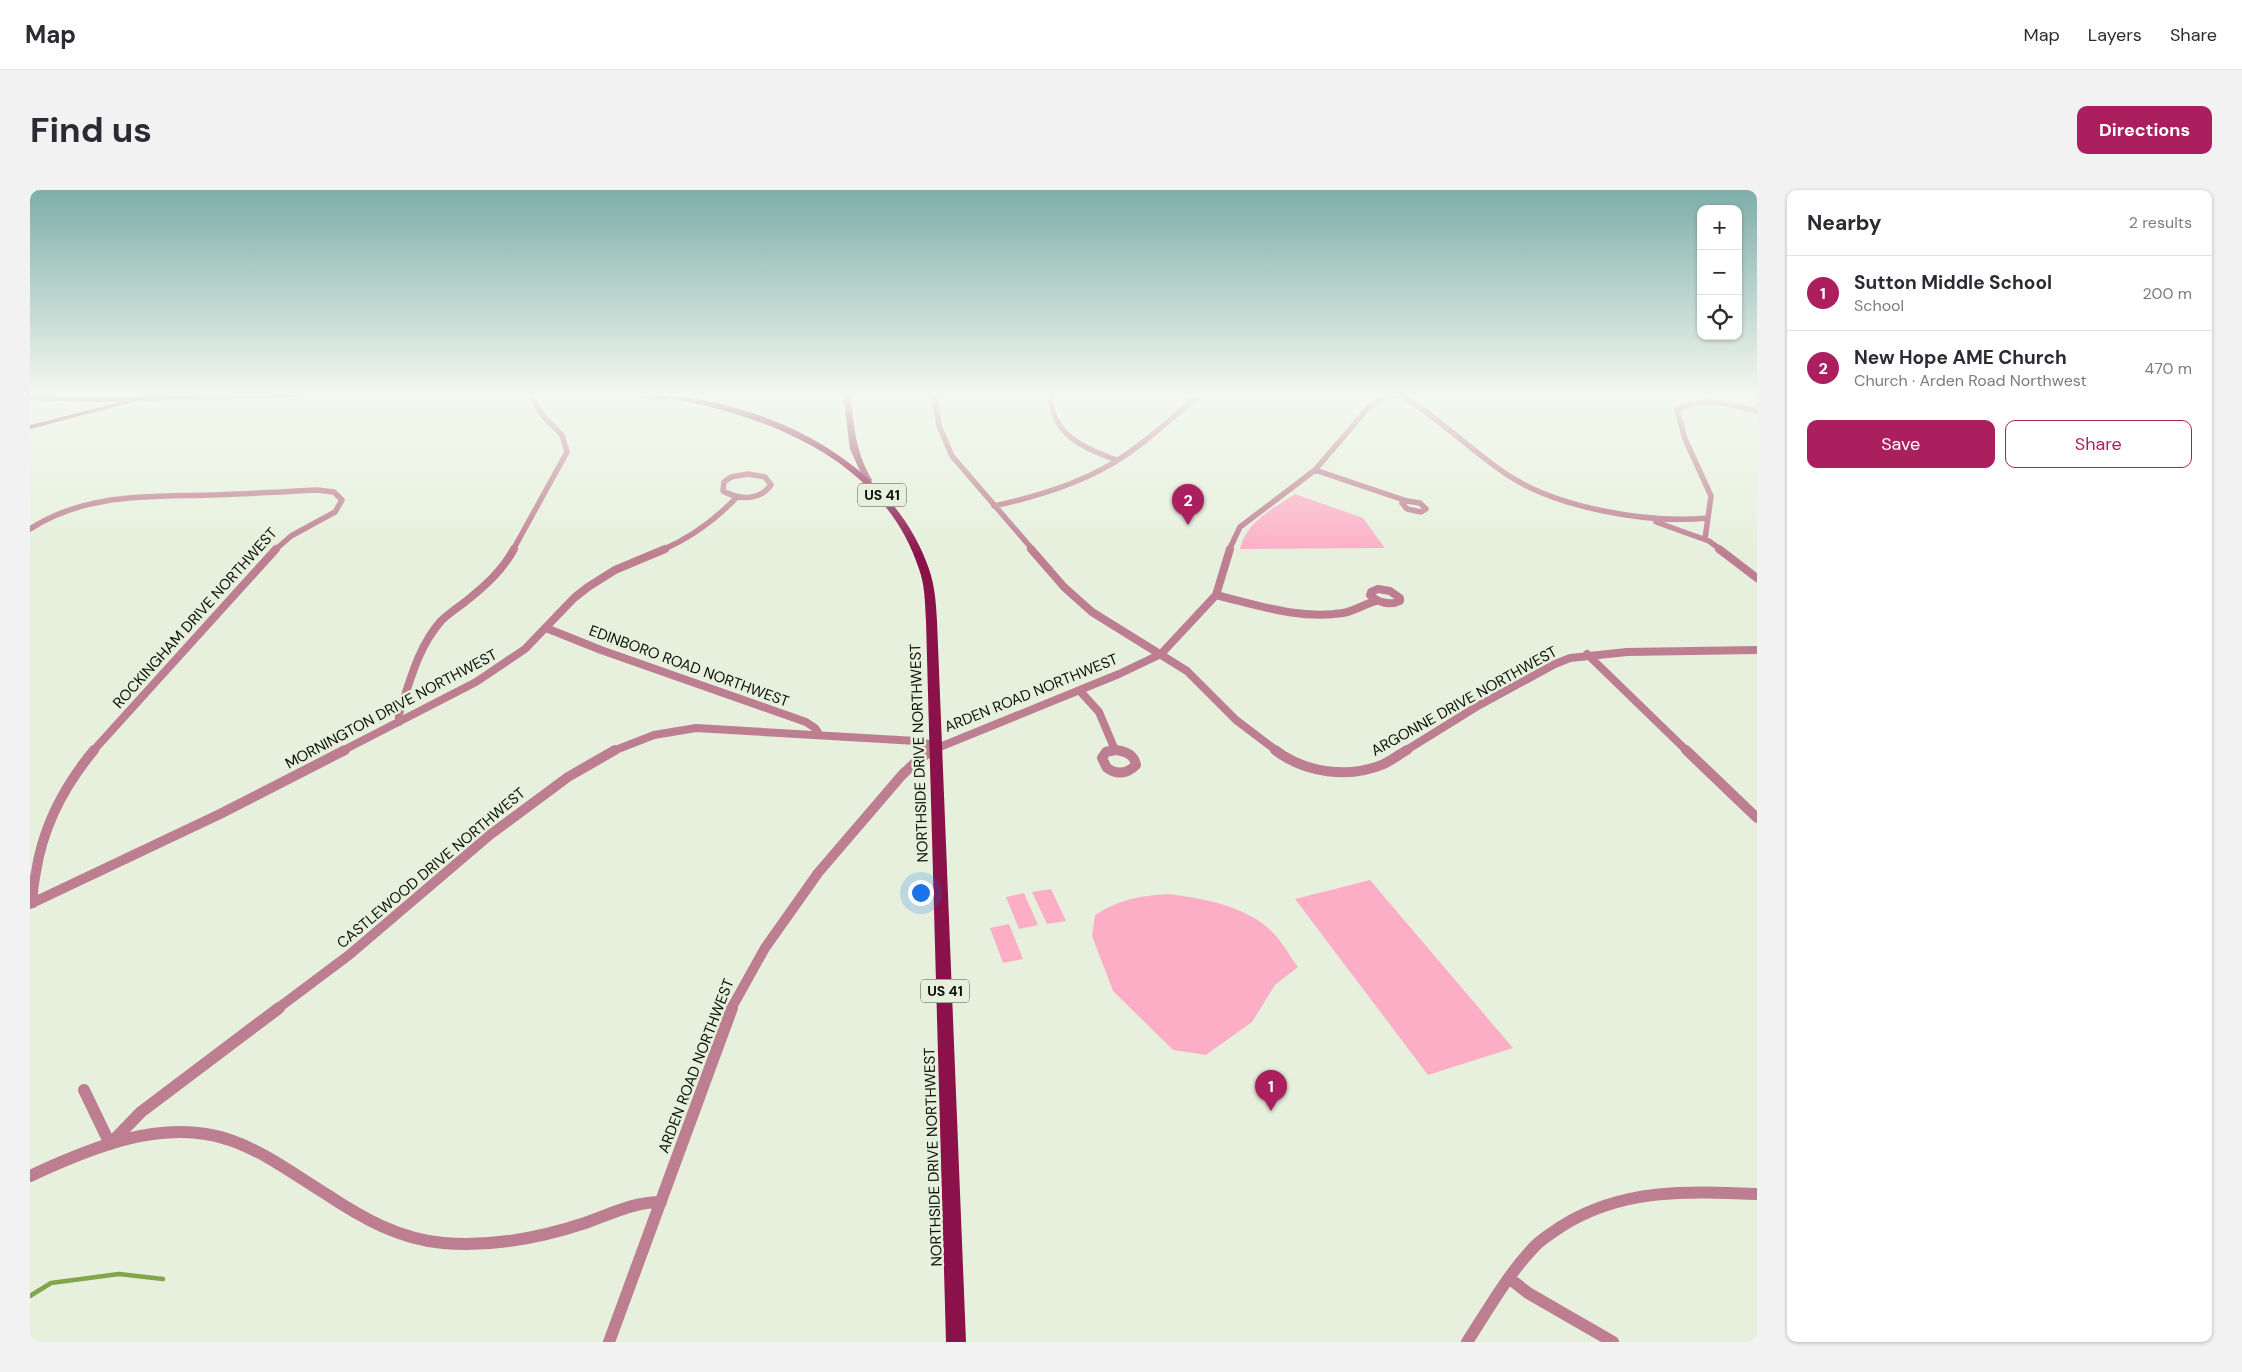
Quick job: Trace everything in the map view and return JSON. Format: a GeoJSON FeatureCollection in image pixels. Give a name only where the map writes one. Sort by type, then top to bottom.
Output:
{"type":"FeatureCollection","features":[{"type":"Feature","properties":{"kind":"main road","name":"US 41"},"geometry":{"type":"LineString","coordinates":[[820,448],[839,459]]}},
{"type":"Feature","properties":{"kind":"main road","name":"NORTHSIDE DRIVE NORTHWEST"},"geometry":{"type":"LineString","coordinates":[[839,459],[868,480],[902,521],[914,544],[927,580],[931,602],[956,1342]]}},
{"type":"Feature","properties":{"kind":"street"},"geometry":{"type":"LineString","coordinates":[[399,722],[399,714],[415,664],[429,636],[443,619],[486,585],[505,565],[567,452],[567,448]]}},
{"type":"Feature","properties":{"kind":"street"},"geometry":{"type":"LineString","coordinates":[[839,459],[850,456],[852,448]]}},
{"type":"Feature","properties":{"kind":"street","name":"NORTHSIDE DRIVE NORTHWEST"},"geometry":{"type":"LineString","coordinates":[[852,448],[868,480]]}},
{"type":"Feature","properties":{"kind":"street","name":"ARGONNE DRIVE NORTHWEST"},"geometry":{"type":"LineString","coordinates":[[947,448],[957,464],[1076,599],[1111,625],[1187,671],[1236,720],[1282,755],[1314,769],[1339,772],[1367,769],[1384,764],[1469,711],[1555,664],[1586,654],[1757,650]]}},
{"type":"Feature","properties":{"kind":"street"},"geometry":{"type":"LineString","coordinates":[[1086,448],[1117,460]]}},
{"type":"Feature","properties":{"kind":"street"},"geometry":{"type":"LineString","coordinates":[[994,506],[1047,493],[1101,469],[1135,448]]}},
{"type":"Feature","properties":{"kind":"street","name":"ARDEN ROAD NORTHWEST"},"geometry":{"type":"LineString","coordinates":[[609,1342],[734,1002],[752,967],[781,922],[829,857],[903,775],[936,746],[950,743],[1080,690],[1161,654],[1216,595],[1232,541],[1240,527],[1315,470],[1334,448]]}},
{"type":"Feature","properties":{"kind":"street"},"geometry":{"type":"LineString","coordinates":[[1472,448],[1515,480],[1565,499],[1667,525],[1705,539],[1757,578]]}},
{"type":"Feature","properties":{"kind":"street"},"geometry":{"type":"LineString","coordinates":[[1690,448],[1711,496],[1712,506],[1704,526],[1705,539]]}},
{"type":"Feature","properties":{"kind":"street"},"geometry":{"type":"LineString","coordinates":[[1315,470],[1407,501]]}},
{"type":"Feature","properties":{"kind":"street"},"geometry":{"type":"LineString","coordinates":[[757,474],[770,480],[772,485],[765,493],[737,497],[728,495],[723,491],[722,486],[724,482],[730,477],[757,474]]}},
{"type":"Feature","properties":{"kind":"street","name":"ROCKINGHAM DRIVE NORTHWEST"},"geometry":{"type":"LineString","coordinates":[[30,529],[47,517],[63,510],[80,504],[109,499],[317,490],[334,492],[342,500],[341,507],[334,514],[300,528],[284,540],[87,759],[69,783],[45,830],[38,854],[31,903]]}},
{"type":"Feature","properties":{"kind":"street","name":"MORNINGTON DRIVE NORTHWEST"},"geometry":{"type":"LineString","coordinates":[[31,903],[220,814],[496,670],[525,649],[574,598],[588,587],[615,570],[665,549],[695,532],[722,513],[737,497]]}},
{"type":"Feature","properties":{"kind":"street"},"geometry":{"type":"LineString","coordinates":[[1626,515],[1691,520],[1708,518]]}},
{"type":"Feature","properties":{"kind":"street"},"geometry":{"type":"LineString","coordinates":[[1216,595],[1282,611],[1309,615],[1342,613],[1365,606],[1376,600]]}},
{"type":"Feature","properties":{"kind":"street","name":"EDINBORO ROAD NORTHWEST"},"geometry":{"type":"LineString","coordinates":[[546,628],[610,654],[806,722],[815,728],[819,734]]}},
{"type":"Feature","properties":{"kind":"street"},"geometry":{"type":"LineString","coordinates":[[1586,654],[1757,818]]}},
{"type":"Feature","properties":{"kind":"street"},"geometry":{"type":"LineString","coordinates":[[1080,690],[1099,712],[1115,750]]}},
{"type":"Feature","properties":{"kind":"street","name":"CASTLEWOOD DRIVE NORTHWEST"},"geometry":{"type":"LineString","coordinates":[[110,1144],[141,1112],[349,955],[491,834],[531,803],[588,765],[633,742],[681,730],[738,728],[916,741],[936,746]]}},
{"type":"Feature","properties":{"kind":"street"},"geometry":{"type":"LineString","coordinates":[[84,1090],[110,1144]]}},
{"type":"Feature","properties":{"kind":"street"},"geometry":{"type":"LineString","coordinates":[[30,1176],[110,1144],[154,1134],[206,1134],[229,1140],[252,1150],[308,1182],[351,1211],[378,1226],[408,1237],[442,1243],[483,1244],[520,1240],[575,1226],[636,1203],[660,1202]]}},
{"type":"Feature","properties":{"kind":"street"},"geometry":{"type":"LineString","coordinates":[[1467,1342],[1509,1278],[1537,1244],[1570,1219],[1610,1202],[1654,1193],[1691,1191],[1757,1194]]}},
{"type":"Feature","properties":{"kind":"street"},"geometry":{"type":"LineString","coordinates":[[1509,1278],[1528,1293],[1613,1342]]}},
{"type":"Feature","properties":{"kind":"shaded area"},"geometry":{"type":"Polygon","coordinates":[[[1295,494],[1363,518],[1385,548],[1240,549],[1243,539],[1254,523],[1295,494]]]}},
{"type":"Feature","properties":{"kind":"shaded area"},"geometry":{"type":"Polygon","coordinates":[[[1370,880],[1513,1048],[1428,1075],[1295,899],[1370,880]]]}},
{"type":"Feature","properties":{"kind":"shaded area"},"geometry":{"type":"Polygon","coordinates":[[[1051,889],[1066,921],[1047,924],[1032,892],[1051,889]]]}},
{"type":"Feature","properties":{"kind":"shaded area"},"geometry":{"type":"Polygon","coordinates":[[[1024,893],[1038,925],[1019,929],[1006,897],[1024,893]]]}},
{"type":"Feature","properties":{"kind":"shaded area"},"geometry":{"type":"Polygon","coordinates":[[[1168,894],[1220,904],[1257,919],[1276,935],[1298,967],[1275,985],[1252,1022],[1206,1055],[1173,1050],[1113,991],[1092,936],[1095,915],[1113,905],[1130,899],[1168,894]]]}},
{"type":"Feature","properties":{"kind":"shaded area"},"geometry":{"type":"Polygon","coordinates":[[[1009,924],[1023,959],[1003,963],[990,928],[1009,924]]]}},
{"type":"Feature","properties":{"kind":"waterway"},"geometry":{"type":"LineString","coordinates":[[30,1296],[51,1283],[119,1274],[163,1279]]}},
{"type":"Feature","properties":{"kind":"place","name":"New Hope AME Church"},"geometry":{"type":"Point","coordinates":[1188,525]}},
{"type":"Feature","properties":{"kind":"place","name":"Sutton Middle School"},"geometry":{"type":"Point","coordinates":[1271,1111]}}]}
